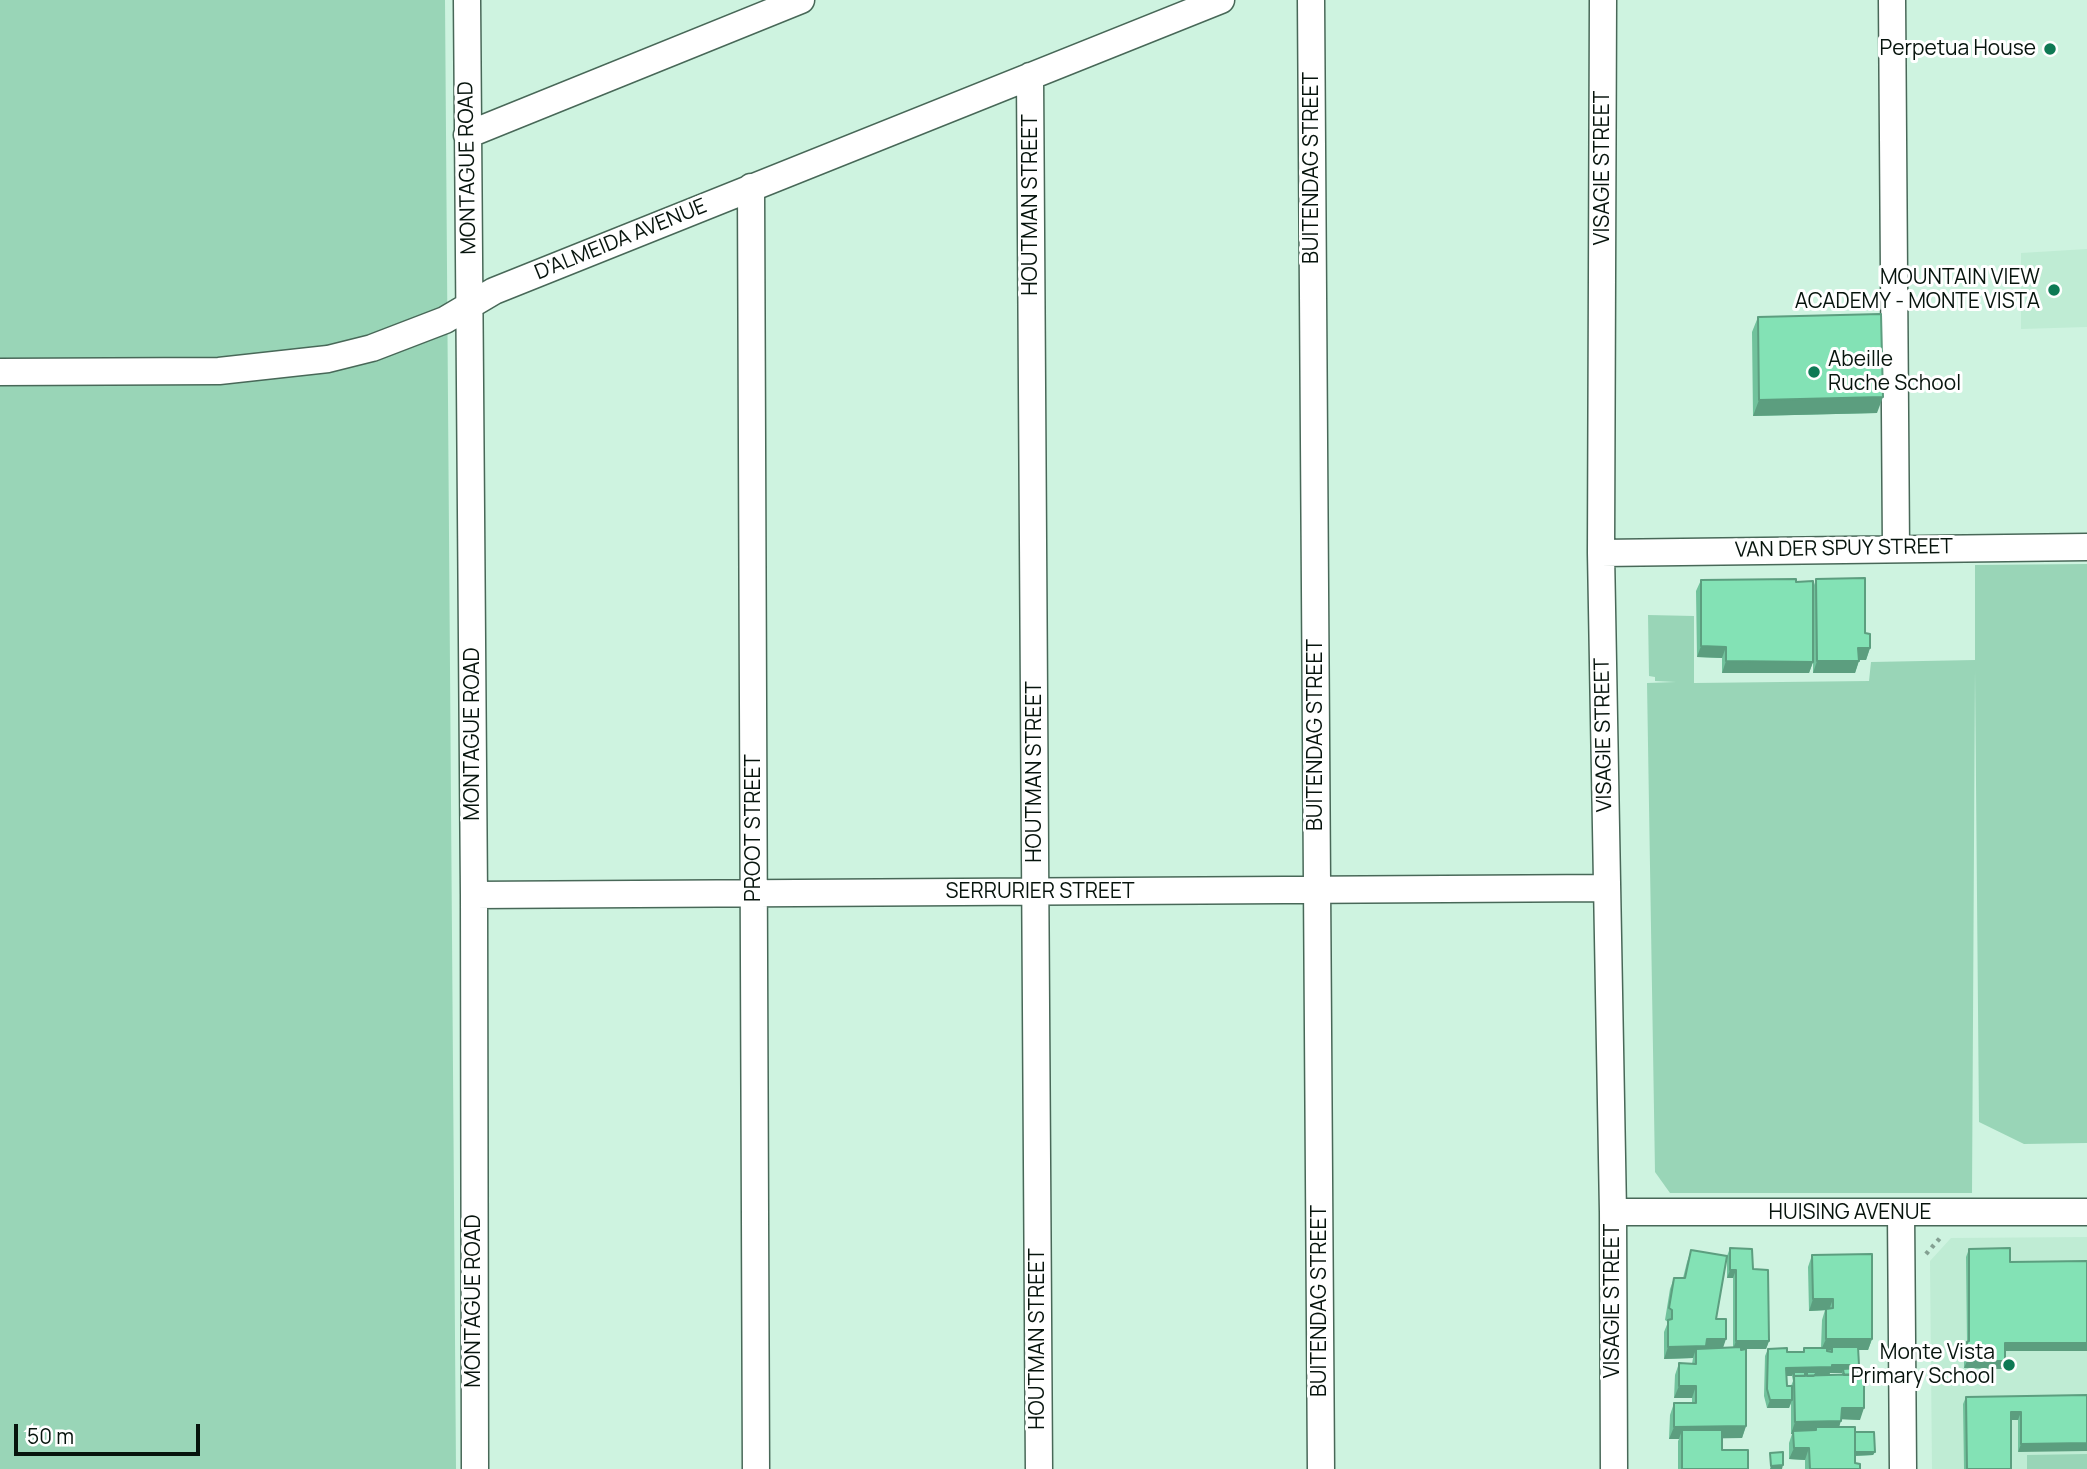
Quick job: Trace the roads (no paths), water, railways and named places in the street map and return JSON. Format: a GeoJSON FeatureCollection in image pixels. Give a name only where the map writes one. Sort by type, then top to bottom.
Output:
{"type":"FeatureCollection","features":[{"type":"Feature","properties":{"kind":"street","name":"MONTAGUE ROAD"},"geometry":{"type":"LineString","coordinates":[[467,0],[474,895],[475,1469]]}},
{"type":"Feature","properties":{"kind":"street"},"geometry":{"type":"LineString","coordinates":[[467,135],[751,10],[802,0]]}},
{"type":"Feature","properties":{"kind":"street","name":"D'ALMEIDA AVENUE"},"geometry":{"type":"LineString","coordinates":[[0,372],[219,372],[306,362],[349,354],[394,341],[445,320],[494,291],[1221,0]]}},
{"type":"Feature","properties":{"kind":"street","name":"BUITENDAG STREET"},"geometry":{"type":"LineString","coordinates":[[1311,0],[1321,1469]]}},
{"type":"Feature","properties":{"kind":"street","name":"VISAGIE STREET"},"geometry":{"type":"LineString","coordinates":[[1604,0],[1601,553],[1613,1212],[1614,1469]]}},
{"type":"Feature","properties":{"kind":"street"},"geometry":{"type":"LineString","coordinates":[[1892,0],[1896,548]]}},
{"type":"Feature","properties":{"kind":"street","name":"HOUTMAN STREET"},"geometry":{"type":"LineString","coordinates":[[1030,76],[1039,1469]]}},
{"type":"Feature","properties":{"kind":"street","name":"PROOT STREET"},"geometry":{"type":"LineString","coordinates":[[751,187],[756,1469]]}},
{"type":"Feature","properties":{"kind":"street","name":"VAN DER SPUY STREET"},"geometry":{"type":"LineString","coordinates":[[1601,553],[2087,547]]}},
{"type":"Feature","properties":{"kind":"street","name":"SERRURIER STREET"},"geometry":{"type":"LineString","coordinates":[[474,895],[1607,888]]}},
{"type":"Feature","properties":{"kind":"street","name":"HUISING AVENUE"},"geometry":{"type":"LineString","coordinates":[[1613,1212],[2087,1212]]}},
{"type":"Feature","properties":{"kind":"street"},"geometry":{"type":"LineString","coordinates":[[1900,1213],[1903,1469]]}},
{"type":"Feature","properties":{"kind":"place","name":"Perpetua House"},"geometry":{"type":"Point","coordinates":[2050,49]}},
{"type":"Feature","properties":{"kind":"place","name":"MOUNTAIN VIEW ACADEMY - MONTE VISTA"},"geometry":{"type":"Point","coordinates":[2054,290]}},
{"type":"Feature","properties":{"kind":"place","name":"Abeille Ruche School"},"geometry":{"type":"Point","coordinates":[1814,372]}},
{"type":"Feature","properties":{"kind":"place","name":"Monte Vista Primary School"},"geometry":{"type":"Point","coordinates":[2009,1365]}}]}
